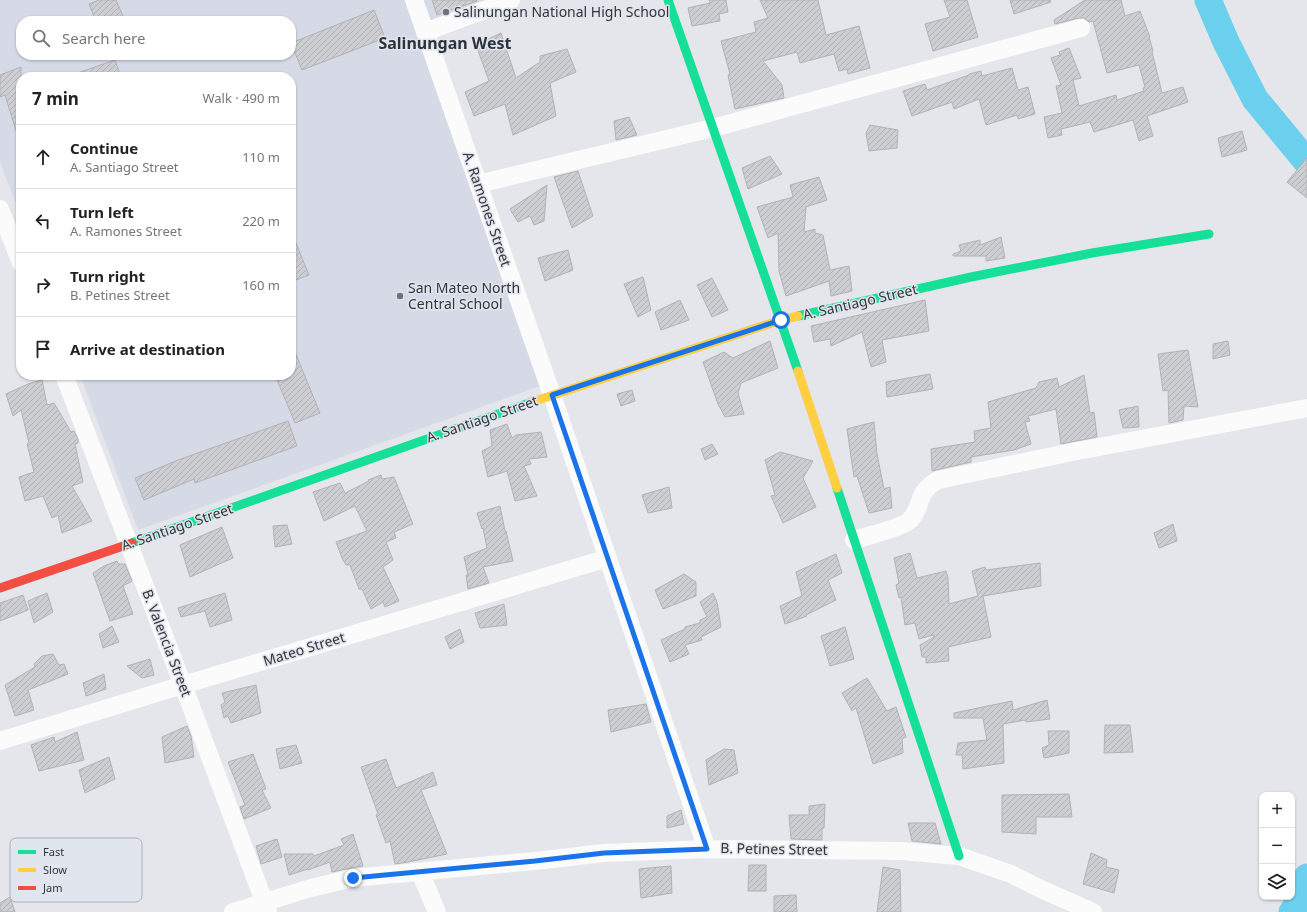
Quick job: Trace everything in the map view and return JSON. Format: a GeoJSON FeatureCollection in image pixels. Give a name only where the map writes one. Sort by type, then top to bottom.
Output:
{"type":"FeatureCollection","features":[{"type":"Feature","properties":{"kind":"street","name":"A. Ramones Street"},"geometry":{"type":"LineString","coordinates":[[414,0],[552,395],[707,849]]}},
{"type":"Feature","properties":{"kind":"street"},"geometry":{"type":"LineString","coordinates":[[425,32],[511,0]]}},
{"type":"Feature","properties":{"kind":"street"},"geometry":{"type":"LineString","coordinates":[[668,0],[781,320],[959,856]]}},
{"type":"Feature","properties":{"kind":"street"},"geometry":{"type":"LineString","coordinates":[[478,184],[713,128],[1081,28]]}},
{"type":"Feature","properties":{"kind":"street"},"geometry":{"type":"LineString","coordinates":[[0,209],[16,250]]}},
{"type":"Feature","properties":{"kind":"street","name":"A. Santiago Street"},"geometry":{"type":"LineString","coordinates":[[0,588],[552,395],[781,320],[971,277],[1092,253],[1209,234]]}},
{"type":"Feature","properties":{"kind":"street","name":"B. Valencia Street"},"geometry":{"type":"LineString","coordinates":[[66,380],[266,907]]}},
{"type":"Feature","properties":{"kind":"street"},"geometry":{"type":"LineString","coordinates":[[854,540],[900,526],[909,521],[916,510],[922,494],[929,486],[938,480],[1072,452],[1307,408]]}},
{"type":"Feature","properties":{"kind":"street","name":"Mateo Street"},"geometry":{"type":"LineString","coordinates":[[0,741],[608,558]]}},
{"type":"Feature","properties":{"kind":"street","name":"B. Petines Street"},"geometry":{"type":"LineString","coordinates":[[233,912],[266,907],[311,888],[353,878],[604,853],[707,849],[902,851],[959,856],[1011,874],[1093,912]]}},
{"type":"Feature","properties":{"kind":"street"},"geometry":{"type":"LineString","coordinates":[[420,872],[437,912]]}},
{"type":"Feature","properties":{"kind":"shaded area","name":"San Mateo North Central School"},"geometry":{"type":"Polygon","coordinates":[[[0,0],[409,0],[540,386],[138,530],[82,380],[296,380],[296,72],[16,72],[16,204],[0,162],[0,0]]]}},
{"type":"Feature","properties":{"kind":"shaded area","name":"Salinungan National High School"},"geometry":{"type":"Polygon","coordinates":[[[423,0],[497,0],[432,24],[423,0]]]}},
{"type":"Feature","properties":{"kind":"building"},"geometry":{"type":"Polygon","coordinates":[[[99,0],[116,0],[123,16],[94,16],[89,4],[99,0]]]}},
{"type":"Feature","properties":{"kind":"building"},"geometry":{"type":"Polygon","coordinates":[[[432,0],[477,0],[477,1],[437,15],[432,0]]]}},
{"type":"Feature","properties":{"kind":"building"},"geometry":{"type":"Polygon","coordinates":[[[709,0],[726,0],[728,12],[719,14],[720,21],[692,26],[688,8],[710,3],[709,0]]]}},
{"type":"Feature","properties":{"kind":"building"},"geometry":{"type":"Polygon","coordinates":[[[760,0],[818,0],[826,35],[859,26],[870,68],[848,74],[847,69],[839,71],[834,54],[800,63],[797,52],[763,61],[782,85],[784,98],[735,109],[728,75],[730,74],[721,41],[756,32],[754,22],[768,18],[760,0]]]}},
{"type":"Feature","properties":{"kind":"building"},"geometry":{"type":"Polygon","coordinates":[[[944,0],[967,0],[978,37],[933,51],[925,24],[950,17],[944,0]]]}},
{"type":"Feature","properties":{"kind":"building"},"geometry":{"type":"Polygon","coordinates":[[[1010,0],[1050,0],[1051,2],[1014,14],[1010,0]]]}},
{"type":"Feature","properties":{"kind":"building"},"geometry":{"type":"Polygon","coordinates":[[[1085,0],[1121,0],[1125,16],[1140,11],[1150,37],[1162,93],[1183,87],[1188,102],[1147,116],[1153,136],[1139,141],[1133,120],[1094,132],[1090,122],[1061,129],[1062,135],[1048,138],[1044,117],[1062,113],[1056,86],[1061,85],[1051,58],[1060,55],[1059,52],[1069,48],[1081,78],[1073,80],[1079,106],[1116,95],[1117,100],[1144,91],[1143,88],[1145,87],[1139,65],[1107,73],[1093,21],[1089,22],[1084,18],[1079,18],[1055,24],[1054,20],[1085,0]]]}},
{"type":"Feature","properties":{"kind":"building"},"geometry":{"type":"Polygon","coordinates":[[[374,10],[385,38],[302,70],[296,55],[296,41],[374,10]]]}},
{"type":"Feature","properties":{"kind":"building"},"geometry":{"type":"Polygon","coordinates":[[[501,33],[516,78],[540,62],[540,56],[567,49],[576,72],[550,83],[556,116],[513,135],[505,104],[474,116],[465,92],[489,81],[476,45],[501,33]]]}},
{"type":"Feature","properties":{"kind":"building"},"geometry":{"type":"Polygon","coordinates":[[[115,60],[119,72],[81,72],[115,60]]]}},
{"type":"Feature","properties":{"kind":"building"},"geometry":{"type":"Polygon","coordinates":[[[21,67],[21,72],[16,72],[16,131],[5,95],[0,97],[0,75],[21,67]]]}},
{"type":"Feature","properties":{"kind":"building"},"geometry":{"type":"Polygon","coordinates":[[[1012,68],[1018,90],[1028,87],[1035,114],[1018,119],[1017,115],[986,125],[979,99],[954,109],[952,102],[912,116],[903,91],[925,84],[927,90],[969,74],[981,71],[982,76],[1012,68]]]}},
{"type":"Feature","properties":{"kind":"building"},"geometry":{"type":"Polygon","coordinates":[[[629,117],[637,135],[616,140],[614,121],[629,117]]]}},
{"type":"Feature","properties":{"kind":"building"},"geometry":{"type":"Polygon","coordinates":[[[870,125],[898,130],[897,148],[869,151],[866,133],[870,125]]]}},
{"type":"Feature","properties":{"kind":"building"},"geometry":{"type":"Polygon","coordinates":[[[1242,131],[1247,150],[1222,157],[1218,138],[1242,131]]]}},
{"type":"Feature","properties":{"kind":"building"},"geometry":{"type":"Polygon","coordinates":[[[770,156],[782,174],[748,189],[742,168],[770,156]]]}},
{"type":"Feature","properties":{"kind":"building"},"geometry":{"type":"Polygon","coordinates":[[[1307,158],[1307,198],[1287,182],[1307,158]]]}},
{"type":"Feature","properties":{"kind":"building"},"geometry":{"type":"Polygon","coordinates":[[[578,171],[593,216],[572,228],[554,177],[578,171]]]}},
{"type":"Feature","properties":{"kind":"building"},"geometry":{"type":"Polygon","coordinates":[[[819,177],[827,200],[806,207],[804,232],[815,229],[815,233],[823,235],[830,270],[849,266],[852,291],[831,296],[829,281],[786,296],[779,271],[778,233],[768,238],[757,207],[793,197],[790,185],[819,177]]]}},
{"type":"Feature","properties":{"kind":"building"},"geometry":{"type":"Polygon","coordinates":[[[547,185],[544,221],[534,225],[530,216],[518,222],[510,209],[547,185]]]}},
{"type":"Feature","properties":{"kind":"building"},"geometry":{"type":"Polygon","coordinates":[[[1001,237],[1005,258],[986,261],[986,256],[953,256],[953,254],[961,251],[959,245],[980,240],[980,245],[1001,237]]]}},
{"type":"Feature","properties":{"kind":"building"},"geometry":{"type":"Polygon","coordinates":[[[296,243],[309,275],[296,280],[296,243]]]}},
{"type":"Feature","properties":{"kind":"building"},"geometry":{"type":"Polygon","coordinates":[[[568,250],[573,270],[545,281],[538,258],[568,250]]]}},
{"type":"Feature","properties":{"kind":"building"},"geometry":{"type":"Polygon","coordinates":[[[643,277],[651,310],[638,317],[624,284],[643,277]]]}},
{"type":"Feature","properties":{"kind":"building"},"geometry":{"type":"Polygon","coordinates":[[[712,278],[728,310],[712,317],[697,285],[712,278]]]}},
{"type":"Feature","properties":{"kind":"building"},"geometry":{"type":"Polygon","coordinates":[[[680,300],[689,320],[661,330],[655,312],[680,300]]]}},
{"type":"Feature","properties":{"kind":"building"},"geometry":{"type":"Polygon","coordinates":[[[925,300],[929,331],[882,340],[886,362],[871,367],[862,332],[831,346],[830,339],[814,342],[811,326],[925,300]]]}},
{"type":"Feature","properties":{"kind":"building"},"geometry":{"type":"Polygon","coordinates":[[[770,341],[778,368],[741,383],[738,393],[744,414],[725,417],[718,404],[703,362],[724,352],[733,358],[770,341]]]}},
{"type":"Feature","properties":{"kind":"building"},"geometry":{"type":"Polygon","coordinates":[[[1228,341],[1230,355],[1213,359],[1213,344],[1228,341]]]}},
{"type":"Feature","properties":{"kind":"building"},"geometry":{"type":"Polygon","coordinates":[[[1188,350],[1198,407],[1184,406],[1183,420],[1169,423],[1168,390],[1163,391],[1158,354],[1188,350]]]}},
{"type":"Feature","properties":{"kind":"building"},"geometry":{"type":"Polygon","coordinates":[[[296,354],[320,413],[295,423],[277,380],[296,380],[296,354]]]}},
{"type":"Feature","properties":{"kind":"building"},"geometry":{"type":"Polygon","coordinates":[[[930,374],[933,389],[887,397],[886,382],[930,374]]]}},
{"type":"Feature","properties":{"kind":"building"},"geometry":{"type":"Polygon","coordinates":[[[1084,375],[1090,413],[1094,412],[1097,437],[1061,444],[1056,409],[1028,416],[1030,421],[1025,422],[1031,444],[1014,450],[971,457],[971,462],[932,471],[931,449],[975,442],[974,431],[991,428],[988,402],[1036,388],[1039,382],[1057,378],[1059,387],[1084,375]]]}},
{"type":"Feature","properties":{"kind":"building"},"geometry":{"type":"Polygon","coordinates":[[[42,380],[47,405],[54,403],[71,432],[74,431],[78,439],[78,443],[75,444],[83,482],[72,486],[92,521],[62,533],[58,515],[52,518],[43,496],[25,501],[19,477],[34,472],[27,444],[29,443],[21,410],[13,416],[6,394],[28,384],[42,380]]]}},
{"type":"Feature","properties":{"kind":"building"},"geometry":{"type":"Polygon","coordinates":[[[632,390],[635,401],[621,406],[617,394],[632,390]]]}},
{"type":"Feature","properties":{"kind":"building"},"geometry":{"type":"Polygon","coordinates":[[[1138,406],[1139,427],[1123,428],[1119,410],[1138,406]]]}},
{"type":"Feature","properties":{"kind":"building"},"geometry":{"type":"Polygon","coordinates":[[[288,421],[297,446],[195,483],[194,479],[144,500],[135,478],[178,460],[288,421]]]}},
{"type":"Feature","properties":{"kind":"building"},"geometry":{"type":"Polygon","coordinates":[[[874,422],[877,454],[884,489],[890,487],[892,508],[869,513],[857,476],[854,477],[847,429],[874,422]]]}},
{"type":"Feature","properties":{"kind":"building"},"geometry":{"type":"Polygon","coordinates":[[[507,424],[512,438],[516,435],[541,432],[547,457],[529,459],[531,464],[524,466],[537,496],[515,501],[507,471],[488,477],[482,451],[492,446],[490,430],[507,424]]]}},
{"type":"Feature","properties":{"kind":"building"},"geometry":{"type":"Polygon","coordinates":[[[712,444],[718,454],[705,460],[701,449],[712,444]]]}},
{"type":"Feature","properties":{"kind":"building"},"geometry":{"type":"Polygon","coordinates":[[[780,452],[813,461],[803,478],[816,507],[783,523],[771,496],[775,495],[765,460],[780,452]]]}},
{"type":"Feature","properties":{"kind":"building"},"geometry":{"type":"Polygon","coordinates":[[[381,475],[382,479],[394,477],[413,524],[394,532],[396,538],[386,542],[393,560],[383,567],[399,601],[385,607],[383,602],[371,609],[362,589],[359,589],[350,565],[346,565],[342,558],[336,542],[367,531],[355,506],[324,521],[313,492],[340,483],[345,493],[369,481],[368,480],[381,475]]]}},
{"type":"Feature","properties":{"kind":"building"},"geometry":{"type":"Polygon","coordinates":[[[669,487],[672,508],[648,513],[642,495],[669,487]]]}},
{"type":"Feature","properties":{"kind":"building"},"geometry":{"type":"Polygon","coordinates":[[[500,506],[513,561],[483,567],[489,583],[468,589],[466,575],[468,575],[464,557],[487,548],[483,528],[482,529],[477,513],[500,506]]]}},
{"type":"Feature","properties":{"kind":"building"},"geometry":{"type":"Polygon","coordinates":[[[1173,524],[1177,541],[1159,548],[1154,533],[1173,524]]]}},
{"type":"Feature","properties":{"kind":"building"},"geometry":{"type":"Polygon","coordinates":[[[287,525],[292,544],[275,547],[273,526],[287,525]]]}},
{"type":"Feature","properties":{"kind":"building"},"geometry":{"type":"Polygon","coordinates":[[[222,527],[233,558],[190,577],[180,545],[222,527]]]}},
{"type":"Feature","properties":{"kind":"building"},"geometry":{"type":"Polygon","coordinates":[[[910,553],[917,578],[946,571],[948,578],[949,604],[978,596],[972,571],[985,567],[986,570],[1040,563],[1041,586],[983,596],[991,637],[948,647],[949,661],[926,663],[926,657],[922,657],[920,645],[934,637],[933,635],[919,639],[915,623],[905,625],[901,597],[899,598],[896,585],[899,583],[894,558],[910,553]]]}},
{"type":"Feature","properties":{"kind":"building"},"geometry":{"type":"Polygon","coordinates":[[[836,554],[842,573],[828,580],[836,600],[806,615],[807,616],[785,624],[780,606],[802,596],[796,572],[836,554]]]}},
{"type":"Feature","properties":{"kind":"building"},"geometry":{"type":"Polygon","coordinates":[[[117,561],[118,564],[125,564],[132,581],[123,586],[133,614],[110,621],[93,573],[104,566],[117,561]]]}},
{"type":"Feature","properties":{"kind":"building"},"geometry":{"type":"Polygon","coordinates":[[[684,574],[696,582],[696,596],[663,609],[655,590],[684,574]]]}},
{"type":"Feature","properties":{"kind":"building"},"geometry":{"type":"Polygon","coordinates":[[[47,593],[53,612],[34,623],[28,601],[47,593]]]}},
{"type":"Feature","properties":{"kind":"building"},"geometry":{"type":"Polygon","coordinates":[[[225,593],[232,620],[210,627],[205,611],[181,617],[178,608],[225,593]]]}},
{"type":"Feature","properties":{"kind":"building"},"geometry":{"type":"Polygon","coordinates":[[[713,593],[717,602],[721,627],[701,637],[702,640],[685,645],[689,654],[670,662],[661,640],[685,629],[685,627],[700,623],[700,620],[707,617],[700,602],[713,593]]]}},
{"type":"Feature","properties":{"kind":"building"},"geometry":{"type":"Polygon","coordinates":[[[23,595],[28,610],[0,621],[0,603],[23,595]]]}},
{"type":"Feature","properties":{"kind":"building"},"geometry":{"type":"Polygon","coordinates":[[[504,604],[507,625],[480,628],[475,613],[504,604]]]}},
{"type":"Feature","properties":{"kind":"building"},"geometry":{"type":"Polygon","coordinates":[[[112,626],[119,642],[103,648],[99,634],[112,626]]]}},
{"type":"Feature","properties":{"kind":"building"},"geometry":{"type":"Polygon","coordinates":[[[845,627],[854,659],[830,666],[821,636],[845,627]]]}},
{"type":"Feature","properties":{"kind":"building"},"geometry":{"type":"Polygon","coordinates":[[[460,629],[464,642],[450,649],[445,637],[460,629]]]}},
{"type":"Feature","properties":{"kind":"building"},"geometry":{"type":"Polygon","coordinates":[[[53,654],[59,665],[64,664],[68,674],[28,690],[34,710],[15,716],[5,685],[35,667],[34,664],[42,656],[53,654]]]}},
{"type":"Feature","properties":{"kind":"building"},"geometry":{"type":"Polygon","coordinates":[[[150,659],[154,675],[142,678],[127,666],[150,659]]]}},
{"type":"Feature","properties":{"kind":"building"},"geometry":{"type":"Polygon","coordinates":[[[104,674],[106,689],[86,696],[83,683],[104,674]]]}},
{"type":"Feature","properties":{"kind":"building"},"geometry":{"type":"Polygon","coordinates":[[[867,678],[887,711],[896,707],[906,737],[902,739],[903,753],[873,764],[856,708],[852,711],[842,693],[867,678]]]}},
{"type":"Feature","properties":{"kind":"building"},"geometry":{"type":"Polygon","coordinates":[[[256,685],[261,713],[231,723],[228,716],[224,718],[221,705],[225,702],[222,693],[256,685]]]}},
{"type":"Feature","properties":{"kind":"building"},"geometry":{"type":"Polygon","coordinates":[[[1047,700],[1050,719],[1026,722],[1025,720],[1003,724],[1004,763],[963,769],[962,755],[956,755],[958,743],[987,740],[983,718],[954,718],[954,713],[1012,701],[1013,710],[1047,700]]]}},
{"type":"Feature","properties":{"kind":"building"},"geometry":{"type":"Polygon","coordinates":[[[646,704],[651,722],[611,732],[608,710],[646,704]]]}},
{"type":"Feature","properties":{"kind":"building"},"geometry":{"type":"Polygon","coordinates":[[[1105,725],[1130,725],[1133,752],[1104,753],[1105,725]]]}},
{"type":"Feature","properties":{"kind":"building"},"geometry":{"type":"Polygon","coordinates":[[[187,726],[191,736],[194,757],[165,763],[162,737],[187,726]]]}},
{"type":"Feature","properties":{"kind":"building"},"geometry":{"type":"Polygon","coordinates":[[[1048,731],[1069,731],[1069,753],[1044,758],[1042,748],[1049,745],[1048,731]]]}},
{"type":"Feature","properties":{"kind":"building"},"geometry":{"type":"Polygon","coordinates":[[[77,732],[84,760],[39,771],[31,745],[54,737],[55,742],[77,732]]]}},
{"type":"Feature","properties":{"kind":"building"},"geometry":{"type":"Polygon","coordinates":[[[296,745],[302,763],[280,769],[276,749],[296,745]]]}},
{"type":"Feature","properties":{"kind":"building"},"geometry":{"type":"Polygon","coordinates":[[[724,749],[734,750],[738,773],[709,785],[706,760],[724,749]]]}},
{"type":"Feature","properties":{"kind":"building"},"geometry":{"type":"Polygon","coordinates":[[[253,754],[266,789],[262,790],[271,808],[244,819],[240,807],[245,805],[228,762],[253,754]]]}},
{"type":"Feature","properties":{"kind":"building"},"geometry":{"type":"Polygon","coordinates":[[[109,757],[115,779],[85,793],[79,770],[109,757]]]}},
{"type":"Feature","properties":{"kind":"building"},"geometry":{"type":"Polygon","coordinates":[[[386,759],[396,788],[433,772],[437,785],[421,790],[447,854],[395,864],[390,841],[386,843],[376,815],[378,814],[361,767],[386,759]]]}},
{"type":"Feature","properties":{"kind":"building"},"geometry":{"type":"Polygon","coordinates":[[[1069,794],[1072,817],[1036,817],[1036,834],[1002,832],[1002,795],[1069,794]]]}},
{"type":"Feature","properties":{"kind":"building"},"geometry":{"type":"Polygon","coordinates":[[[825,804],[822,840],[791,839],[789,815],[809,815],[809,806],[825,804]]]}},
{"type":"Feature","properties":{"kind":"building"},"geometry":{"type":"Polygon","coordinates":[[[681,810],[684,824],[667,828],[667,816],[681,810]]]}},
{"type":"Feature","properties":{"kind":"building"},"geometry":{"type":"Polygon","coordinates":[[[908,823],[935,823],[941,844],[912,841],[908,823]]]}},
{"type":"Feature","properties":{"kind":"building"},"geometry":{"type":"Polygon","coordinates":[[[353,834],[363,866],[332,872],[330,862],[289,875],[284,854],[313,854],[314,856],[344,845],[341,839],[353,834]]]}},
{"type":"Feature","properties":{"kind":"building"},"geometry":{"type":"Polygon","coordinates":[[[277,839],[282,857],[261,864],[256,846],[277,839]]]}},
{"type":"Feature","properties":{"kind":"building"},"geometry":{"type":"Polygon","coordinates":[[[1091,853],[1107,860],[1106,867],[1119,870],[1114,893],[1083,884],[1091,853]]]}},
{"type":"Feature","properties":{"kind":"building"},"geometry":{"type":"Polygon","coordinates":[[[749,865],[766,865],[766,891],[748,891],[749,865]]]}},
{"type":"Feature","properties":{"kind":"building"},"geometry":{"type":"Polygon","coordinates":[[[671,866],[672,893],[641,898],[639,869],[671,866]]]}},
{"type":"Feature","properties":{"kind":"building"},"geometry":{"type":"Polygon","coordinates":[[[883,867],[900,870],[901,912],[877,912],[883,867]]]}},
{"type":"Feature","properties":{"kind":"building"},"geometry":{"type":"Polygon","coordinates":[[[796,895],[797,912],[774,912],[774,896],[796,895]]]}},
{"type":"Feature","properties":{"kind":"building"},"geometry":{"type":"Polygon","coordinates":[[[10,897],[10,902],[12,902],[15,912],[0,912],[0,903],[10,897]]]}},
{"type":"Feature","properties":{"kind":"waterway"},"geometry":{"type":"LineString","coordinates":[[1208,0],[1226,42],[1255,99],[1307,162]]}},
{"type":"Feature","properties":{"kind":"waterway"},"geometry":{"type":"LineString","coordinates":[[1292,912],[1307,877]]}},
{"type":"Feature","properties":{"kind":"traffic: fast"},"geometry":{"type":"LineString","coordinates":[[668,0],[798,371]]}},
{"type":"Feature","properties":{"kind":"traffic: fast"},"geometry":{"type":"LineString","coordinates":[[798,316],[971,277],[1092,253],[1209,234]]}},
{"type":"Feature","properties":{"kind":"traffic: fast"},"geometry":{"type":"LineString","coordinates":[[132,543],[532,402]]}},
{"type":"Feature","properties":{"kind":"traffic: fast"},"geometry":{"type":"LineString","coordinates":[[837,488],[959,856]]}},
{"type":"Feature","properties":{"kind":"traffic: slow"},"geometry":{"type":"LineString","coordinates":[[532,402],[781,320],[798,316]]}},
{"type":"Feature","properties":{"kind":"traffic: slow"},"geometry":{"type":"LineString","coordinates":[[798,371],[837,488]]}},
{"type":"Feature","properties":{"kind":"traffic: jam"},"geometry":{"type":"LineString","coordinates":[[0,588],[132,543]]}},
{"type":"Feature","properties":{"kind":"place","name":"Salinungan National High School"},"geometry":{"type":"Point","coordinates":[446,12]}},
{"type":"Feature","properties":{"kind":"place","name":"San Mateo North Central School"},"geometry":{"type":"Point","coordinates":[400,296]}},
{"type":"Feature","properties":{"kind":"district","name":"Salinungan West"},"geometry":{"type":"Point","coordinates":[445,43]}},
{"type":"Feature","properties":{"kind":"route"},"geometry":{"type":"LineString","coordinates":[[353,878],[604,853],[707,849],[552,395],[781,320]]}}]}
